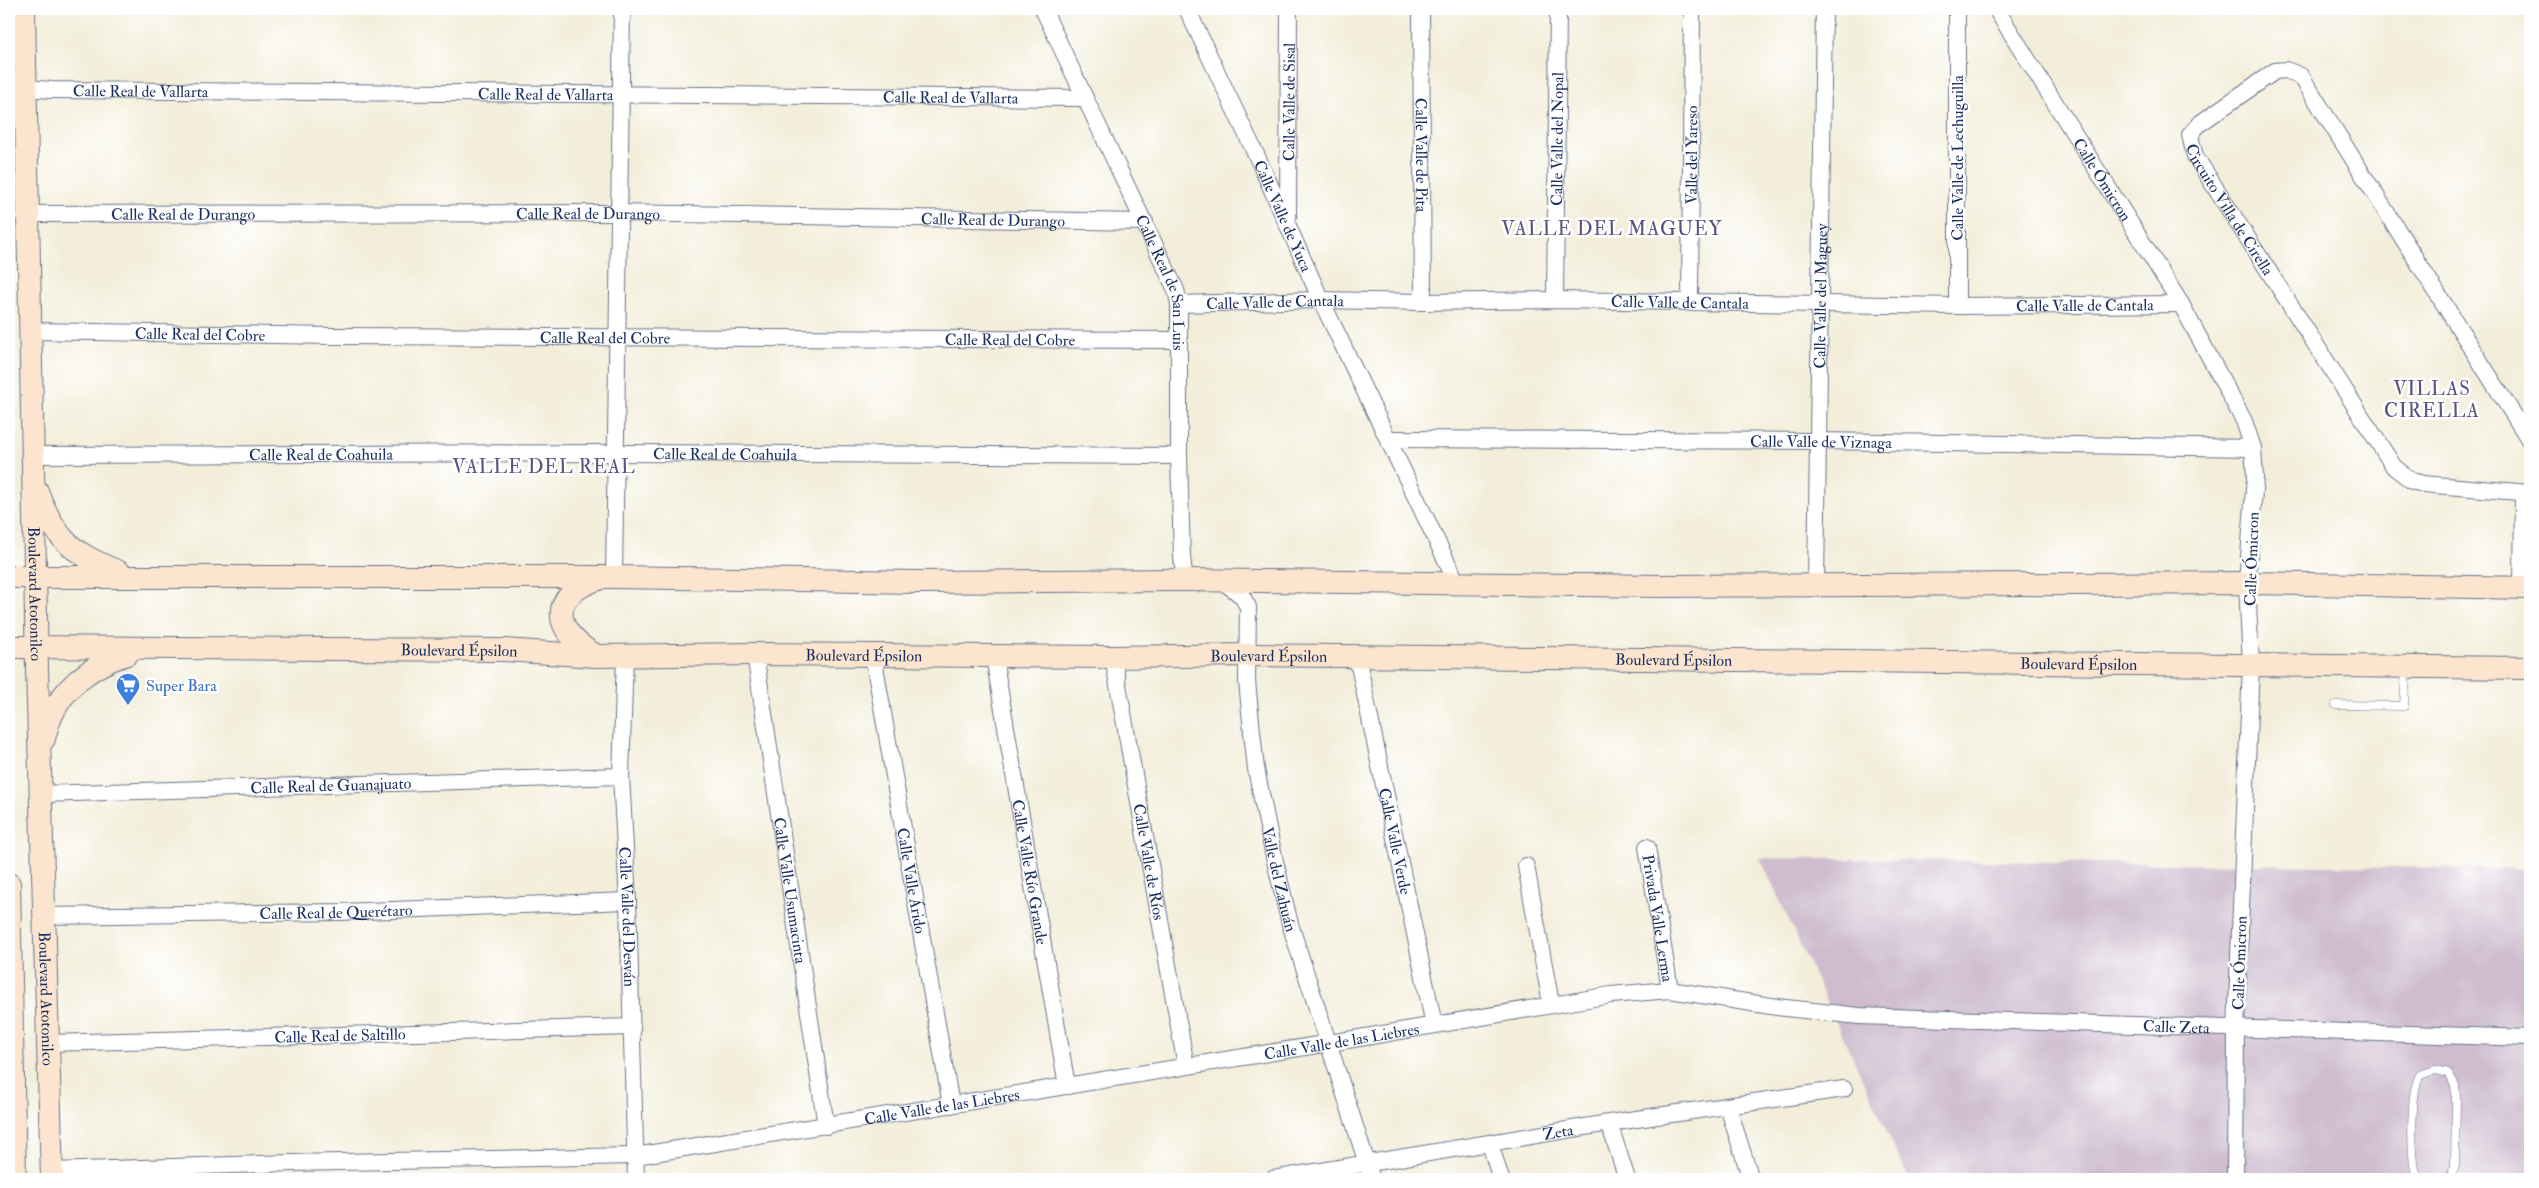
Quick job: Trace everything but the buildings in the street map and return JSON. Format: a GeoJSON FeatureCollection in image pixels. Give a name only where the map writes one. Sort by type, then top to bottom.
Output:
{"type":"FeatureCollection","features":[{"type":"Feature","properties":{"kind":"street","name":"Boulevard Atotonilco"},"geometry":{"type":"LineString","coordinates":[[24,9],[17,84],[29,214],[32,455],[52,1175]]}},
{"type":"Feature","properties":{"kind":"street"},"geometry":{"type":"LineString","coordinates":[[607,577],[615,453],[617,213],[622,9]]}},
{"type":"Feature","properties":{"kind":"street","name":"Calle Real de San Luis"},"geometry":{"type":"LineString","coordinates":[[1043,9],[1176,290],[1179,304],[1182,557],[1185,580]]}},
{"type":"Feature","properties":{"kind":"street","name":"Calle Valle de Yuca"},"geometry":{"type":"LineString","coordinates":[[1187,9],[1321,300],[1457,583]]}},
{"type":"Feature","properties":{"kind":"street","name":"Calle Valle de Sisal"},"geometry":{"type":"LineString","coordinates":[[1288,225],[1289,9]]}},
{"type":"Feature","properties":{"kind":"street","name":"Calle Valle de Pita"},"geometry":{"type":"LineString","coordinates":[[1422,9],[1422,302]]}},
{"type":"Feature","properties":{"kind":"street","name":"Calle Valle del Nopal"},"geometry":{"type":"LineString","coordinates":[[1556,300],[1558,9]]}},
{"type":"Feature","properties":{"kind":"street","name":"Valle del Yareso"},"geometry":{"type":"LineString","coordinates":[[1690,303],[1692,9]]}},
{"type":"Feature","properties":{"kind":"street","name":"Calle Valle del Maguey"},"geometry":{"type":"LineString","coordinates":[[1816,584],[1824,9]]}},
{"type":"Feature","properties":{"kind":"street","name":"Calle Valle de Lechuguilla"},"geometry":{"type":"LineString","coordinates":[[1957,306],[1958,9]]}},
{"type":"Feature","properties":{"kind":"street","name":"Calle Ómicron"},"geometry":{"type":"LineString","coordinates":[[1996,9],[2181,304],[2244,421],[2254,448],[2255,477],[2247,583],[2251,665],[2236,1028],[2235,1179]]}},
{"type":"Feature","properties":{"kind":"street","name":"Circuito Villa de Cirella"},"geometry":{"type":"LineString","coordinates":[[2526,588],[2526,493],[2423,484],[2412,481],[2394,467],[2195,156],[2190,135],[2199,124],[2276,72],[2286,70],[2301,76],[2530,441]]}},
{"type":"Feature","properties":{"kind":"street","name":"Calle Real de Vallarta"},"geometry":{"type":"LineString","coordinates":[[17,84],[52,90],[620,96],[1085,98]]}},
{"type":"Feature","properties":{"kind":"street","name":"Calle Real de Durango"},"geometry":{"type":"LineString","coordinates":[[29,214],[617,213],[1145,222]]}},
{"type":"Feature","properties":{"kind":"street","name":"Calle Valle de Cantala"},"geometry":{"type":"LineString","coordinates":[[1179,304],[1321,300],[1422,302],[1556,300],[1957,306],[2181,304]]}},
{"type":"Feature","properties":{"kind":"street","name":"Calle Real del Cobre"},"geometry":{"type":"LineString","coordinates":[[31,330],[340,336],[1178,340]]}},
{"type":"Feature","properties":{"kind":"street","name":"Calle Valle de Viznaga"},"geometry":{"type":"LineString","coordinates":[[1389,439],[1817,440],[2254,448]]}},
{"type":"Feature","properties":{"kind":"street","name":"Calle Real de Coahuila"},"geometry":{"type":"LineString","coordinates":[[32,455],[615,453],[1180,456]]}},
{"type":"Feature","properties":{"kind":"street"},"geometry":{"type":"LineString","coordinates":[[33,478],[47,516],[65,542],[90,560],[129,576]]}},
{"type":"Feature","properties":{"kind":"street"},"geometry":{"type":"LineString","coordinates":[[9,577],[607,577],[918,582],[1221,580],[1662,586],[2247,583],[2526,588]]}},
{"type":"Feature","properties":{"kind":"street"},"geometry":{"type":"LineString","coordinates":[[595,656],[567,634],[562,625],[562,613],[566,600],[573,590],[584,583],[607,577]]}},
{"type":"Feature","properties":{"kind":"street","name":"Valle del Zahuán"},"geometry":{"type":"LineString","coordinates":[[1221,580],[1242,596],[1248,607],[1248,681],[1252,732],[1266,820],[1290,924],[1309,988],[1330,1044],[1372,1179]]}},
{"type":"Feature","properties":{"kind":"street","name":"Boulevard Épsilon"},"geometry":{"type":"LineString","coordinates":[[9,647],[504,650],[595,656],[755,654],[1113,657],[1248,655],[2530,668]]}},
{"type":"Feature","properties":{"kind":"street"},"geometry":{"type":"LineString","coordinates":[[40,760],[52,714],[61,698],[76,681],[92,668],[139,649]]}},
{"type":"Feature","properties":{"kind":"street","name":"Calle Valle Usumacinta"},"geometry":{"type":"LineString","coordinates":[[755,654],[826,1126]]}},
{"type":"Feature","properties":{"kind":"street","name":"Calle Valle Árido"},"geometry":{"type":"LineString","coordinates":[[873,655],[951,1105]]}},
{"type":"Feature","properties":{"kind":"street","name":"Calle Valle del Desván"},"geometry":{"type":"LineString","coordinates":[[625,656],[621,776],[628,900],[636,1179]]}},
{"type":"Feature","properties":{"kind":"street","name":"Calle Valle Verde"},"geometry":{"type":"LineString","coordinates":[[1357,656],[1434,1025]]}},
{"type":"Feature","properties":{"kind":"street","name":"Calle Valle Río Grande"},"geometry":{"type":"LineString","coordinates":[[994,657],[1067,1086]]}},
{"type":"Feature","properties":{"kind":"street","name":"Calle Valle de Ríos"},"geometry":{"type":"LineString","coordinates":[[1113,657],[1186,1066]]}},
{"type":"Feature","properties":{"kind":"street","name":"Calle Real de Guanajuato"},"geometry":{"type":"LineString","coordinates":[[41,794],[621,776]]}},
{"type":"Feature","properties":{"kind":"street","name":"Privada Valle Lerma"},"geometry":{"type":"LineString","coordinates":[[1647,847],[1670,990]]}},
{"type":"Feature","properties":{"kind":"street"},"geometry":{"type":"LineString","coordinates":[[1526,866],[1551,1004]]}},
{"type":"Feature","properties":{"kind":"street","name":"Boulevard Atotonilco"},"geometry":{"type":"LineString","coordinates":[[9,884],[15,1179]]}},
{"type":"Feature","properties":{"kind":"street","name":"Calle Real de Querétaro"},"geometry":{"type":"LineString","coordinates":[[44,916],[340,912],[628,900]]}},
{"type":"Feature","properties":{"kind":"street","name":"Calle Valle de las Liebres"},"geometry":{"type":"LineString","coordinates":[[52,1175],[292,1163],[636,1156],[1330,1044],[1611,995],[1670,990],[1823,1013]]}},
{"type":"Feature","properties":{"kind":"street","name":"Calle Zeta"},"geometry":{"type":"LineString","coordinates":[[1823,1013],[2029,1023],[2530,1038]]}},
{"type":"Feature","properties":{"kind":"street","name":"Calle Real de Saltillo"},"geometry":{"type":"LineString","coordinates":[[48,1043],[632,1027]]}},
{"type":"Feature","properties":{"kind":"street","name":"Zeta"},"geometry":{"type":"LineString","coordinates":[[1273,1179],[1609,1123],[1844,1089]]}},
{"type":"Feature","properties":{"kind":"street"},"geometry":{"type":"LineString","coordinates":[[1728,1107],[1752,1179]]}},
{"type":"Feature","properties":{"kind":"street"},"geometry":{"type":"LineString","coordinates":[[1609,1123],[1627,1179]]}},
{"type":"Feature","properties":{"kind":"street"},"geometry":{"type":"LineString","coordinates":[[1490,1144],[1501,1179]]}},
{"type":"Feature","properties":{"kind":"lane"},"geometry":{"type":"LineString","coordinates":[[2336,706],[2404,706],[2406,667]]}},
{"type":"Feature","properties":{"kind":"lane"},"geometry":{"type":"LineString","coordinates":[[2418,1179],[2414,1163],[2415,1087],[2420,1075],[2435,1070],[2448,1073],[2455,1085],[2455,1165],[2450,1179]]}},
{"type":"Feature","properties":{"kind":"shaded area"},"geometry":{"type":"Polygon","coordinates":[[[1760,858],[2530,869],[2530,1179],[1909,1179],[1760,858]]]}},
{"type":"Feature","properties":{"kind":"place","name":"Super Bara"},"geometry":{"type":"Point","coordinates":[128,706]}},
{"type":"Feature","properties":{"kind":"district","name":"VALLE DEL MAGUEY"},"geometry":{"type":"Point","coordinates":[1612,228]}},
{"type":"Feature","properties":{"kind":"district","name":"VILLAS CIRELLA"},"geometry":{"type":"Point","coordinates":[2432,399]}},
{"type":"Feature","properties":{"kind":"district","name":"VALLE DEL REAL"},"geometry":{"type":"Point","coordinates":[544,466]}}]}
